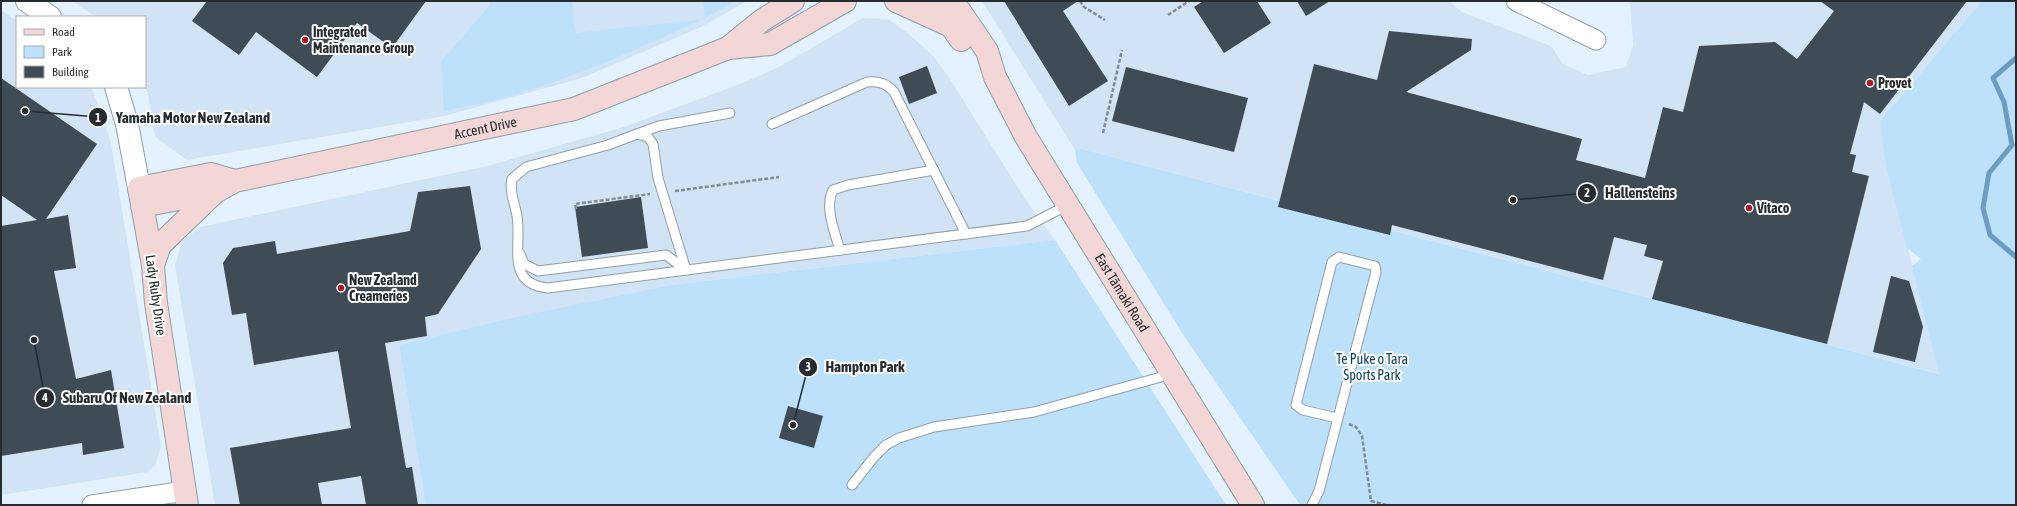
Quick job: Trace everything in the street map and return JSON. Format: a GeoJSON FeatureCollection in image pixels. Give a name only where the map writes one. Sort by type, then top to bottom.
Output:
{"type":"FeatureCollection","features":[{"type":"Feature","properties":{"kind":"main road","name":"Accent Drive"},"geometry":{"type":"LineString","coordinates":[[728,48],[762,21],[793,1]]}},
{"type":"Feature","properties":{"kind":"main road"},"geometry":{"type":"LineString","coordinates":[[896,1],[952,26]]}},
{"type":"Feature","properties":{"kind":"main road","name":"East Tāmaki Road"},"geometry":{"type":"LineString","coordinates":[[933,1],[974,58],[995,77]]}},
{"type":"Feature","properties":{"kind":"main road","name":"East Tāmaki Road"},"geometry":{"type":"LineString","coordinates":[[953,1],[987,51],[995,77],[1026,137],[1253,505]]}},
{"type":"Feature","properties":{"kind":"main road","name":"Accent Drive"},"geometry":{"type":"LineString","coordinates":[[140,197],[215,192],[236,182],[574,109],[728,48],[770,44],[844,3]]}},
{"type":"Feature","properties":{"kind":"main road","name":"Accent Drive"},"geometry":{"type":"LineString","coordinates":[[140,197],[211,174],[236,182]]}},
{"type":"Feature","properties":{"kind":"main road"},"geometry":{"type":"LineString","coordinates":[[153,265],[160,245],[215,192]]}},
{"type":"Feature","properties":{"kind":"main road","name":"Lady Ruby Drive"},"geometry":{"type":"LineString","coordinates":[[140,197],[153,265],[156,303],[186,498]]}},
{"type":"Feature","properties":{"kind":"street"},"geometry":{"type":"LineString","coordinates":[[27,1],[49,16]]}},
{"type":"Feature","properties":{"kind":"street"},"geometry":{"type":"LineString","coordinates":[[1516,1],[1596,40]]}},
{"type":"Feature","properties":{"kind":"street","name":"Lady Ruby Drive"},"geometry":{"type":"LineString","coordinates":[[116,88],[127,124],[140,197]]}},
{"type":"Feature","properties":{"kind":"street"},"geometry":{"type":"LineString","coordinates":[[92,505],[186,498]]}},
{"type":"Feature","properties":{"kind":"lane"},"geometry":{"type":"LineString","coordinates":[[772,124],[860,84],[867,82],[882,82],[888,85],[894,92],[966,234]]}},
{"type":"Feature","properties":{"kind":"lane"},"geometry":{"type":"LineString","coordinates":[[730,113],[658,126],[608,145],[526,167],[516,174],[512,179],[511,189],[519,234],[517,249],[518,263],[523,276],[534,286],[548,288],[966,234],[1027,226],[1069,205]]}},
{"type":"Feature","properties":{"kind":"lane"},"geometry":{"type":"LineString","coordinates":[[637,134],[648,137],[653,144],[658,178],[686,270]]}},
{"type":"Feature","properties":{"kind":"lane"},"geometry":{"type":"LineString","coordinates":[[840,250],[829,205],[833,190],[848,185],[934,170]]}},
{"type":"Feature","properties":{"kind":"lane"},"geometry":{"type":"LineString","coordinates":[[517,249],[524,264],[538,271],[666,255],[686,270]]}},
{"type":"Feature","properties":{"kind":"lane"},"geometry":{"type":"LineString","coordinates":[[1311,504],[1319,491],[1376,269],[1375,266],[1339,256],[1332,262],[1296,405],[1303,410],[1337,418]]}},
{"type":"Feature","properties":{"kind":"lane"},"geometry":{"type":"LineString","coordinates":[[852,485],[874,456],[886,445],[905,436],[934,427],[1034,412],[1172,374]]}},
{"type":"Feature","properties":{"kind":"path"},"geometry":{"type":"LineString","coordinates":[[1080,1],[1084,7],[1105,20]]}},
{"type":"Feature","properties":{"kind":"path"},"geometry":{"type":"LineString","coordinates":[[1168,15],[1189,1]]}},
{"type":"Feature","properties":{"kind":"path"},"geometry":{"type":"LineString","coordinates":[[1103,132],[1122,50]]}},
{"type":"Feature","properties":{"kind":"path"},"geometry":{"type":"LineString","coordinates":[[765,179],[779,177]]}},
{"type":"Feature","properties":{"kind":"path"},"geometry":{"type":"LineString","coordinates":[[1337,418],[1356,427],[1362,436],[1371,501],[1387,505]]}},
{"type":"Feature","properties":{"kind":"shaded area"},"geometry":{"type":"Polygon","coordinates":[[[73,1],[747,1],[701,27],[582,78],[444,116],[187,160],[155,137],[148,95],[145,88],[146,16],[95,16],[73,1]]]}},
{"type":"Feature","properties":{"kind":"shaded area"},"geometry":{"type":"Polygon","coordinates":[[[982,1],[1449,1],[1462,12],[1551,46],[1563,64],[1588,75],[1626,67],[1633,45],[1630,1],[1982,1],[1880,121],[1903,229],[1940,374],[1078,148],[1075,150],[982,1]]]}},
{"type":"Feature","properties":{"kind":"shaded area"},"geometry":{"type":"Polygon","coordinates":[[[1,10],[16,20],[16,88],[91,88],[102,114],[111,143],[161,447],[155,465],[148,472],[1,495],[1,10]]]}},
{"type":"Feature","properties":{"kind":"shaded area"},"geometry":{"type":"Polygon","coordinates":[[[863,18],[888,19],[910,35],[933,56],[948,76],[1027,202],[1055,240],[671,285],[399,345],[426,505],[215,505],[175,265],[182,241],[200,227],[487,166],[624,127],[745,82],[777,68],[863,18]]]}},
{"type":"Feature","properties":{"kind":"green space"},"geometry":{"type":"Polygon","coordinates":[[[491,1],[572,1],[576,33],[701,19],[619,57],[545,85],[495,100],[444,111],[441,62],[489,6],[491,1]]]}},
{"type":"Feature","properties":{"kind":"green space"},"geometry":{"type":"Polygon","coordinates":[[[703,1],[735,1],[724,8],[705,18],[703,1]]]}},
{"type":"Feature","properties":{"kind":"green space","name":"Te Puke o Tara Sports Park"},"geometry":{"type":"Polygon","coordinates":[[[1982,1],[2016,1],[2016,505],[1300,505],[1184,336],[1077,163],[1075,150],[1078,148],[1939,374],[1912,266],[1921,259],[1907,248],[1886,166],[1880,121],[1982,1]]]}},
{"type":"Feature","properties":{"kind":"green space"},"geometry":{"type":"Polygon","coordinates":[[[1055,240],[1226,505],[426,505],[399,345],[512,318],[671,285],[1055,240]]]}},
{"type":"Feature","properties":{"kind":"building","name":"Integrated Maintenance Group"},"geometry":{"type":"Polygon","coordinates":[[[207,1],[426,1],[392,48],[357,23],[317,77],[256,32],[239,55],[192,21],[207,1]]]}},
{"type":"Feature","properties":{"kind":"building"},"geometry":{"type":"Polygon","coordinates":[[[1004,1],[1078,1],[1063,11],[1108,81],[1069,106],[1004,1]]]}},
{"type":"Feature","properties":{"kind":"building"},"geometry":{"type":"Polygon","coordinates":[[[1203,1],[1257,1],[1271,23],[1224,53],[1194,7],[1203,1]]]}},
{"type":"Feature","properties":{"kind":"building"},"geometry":{"type":"Polygon","coordinates":[[[1297,1],[1330,1],[1306,16],[1297,1]]]}},
{"type":"Feature","properties":{"kind":"building"},"geometry":{"type":"Polygon","coordinates":[[[1820,1],[1967,1],[1880,114],[1864,102],[1850,154],[1856,155],[1852,172],[1869,176],[1827,344],[1652,299],[1663,261],[1644,256],[1647,245],[1614,237],[1603,280],[1392,225],[1390,235],[1278,207],[1314,64],[1377,80],[1389,31],[1472,39],[1471,50],[1406,92],[1582,139],[1576,160],[1645,178],[1663,107],[1683,112],[1699,46],[1775,42],[1797,59],[1834,11],[1820,1]]]}},
{"type":"Feature","properties":{"kind":"building"},"geometry":{"type":"Polygon","coordinates":[[[927,66],[937,93],[909,104],[899,77],[927,66]]]}},
{"type":"Feature","properties":{"kind":"building"},"geometry":{"type":"Polygon","coordinates":[[[1126,67],[1248,98],[1234,152],[1112,121],[1126,67]]]}},
{"type":"Feature","properties":{"kind":"building"},"geometry":{"type":"Polygon","coordinates":[[[1,78],[97,144],[46,219],[68,215],[76,268],[54,271],[76,379],[111,370],[124,448],[83,455],[82,443],[1,456],[1,226],[37,220],[1,195],[1,78]]]}},
{"type":"Feature","properties":{"kind":"building","name":"New Zealand Creameries"},"geometry":{"type":"Polygon","coordinates":[[[470,186],[481,249],[438,314],[425,317],[427,336],[385,343],[406,468],[412,467],[418,505],[366,505],[361,476],[318,483],[322,505],[240,505],[230,448],[351,428],[338,351],[254,365],[246,313],[232,315],[223,263],[233,248],[275,241],[277,254],[410,231],[418,192],[470,186]]]}},
{"type":"Feature","properties":{"kind":"building"},"geometry":{"type":"Polygon","coordinates":[[[641,197],[648,248],[582,257],[575,207],[641,197]]]}},
{"type":"Feature","properties":{"kind":"building"},"geometry":{"type":"Polygon","coordinates":[[[1891,276],[1909,281],[1923,327],[1915,362],[1873,352],[1891,276]]]}},
{"type":"Feature","properties":{"kind":"building"},"geometry":{"type":"Polygon","coordinates":[[[788,406],[823,416],[814,448],[779,438],[788,406]]]}},
{"type":"Feature","properties":{"kind":"waterway"},"geometry":{"type":"LineString","coordinates":[[2016,58],[1993,78],[2004,102],[2012,145],[1989,173],[1983,208],[1990,235],[2016,257]]}},
{"type":"Feature","properties":{"kind":"place","name":"Integrated Maintenance Group"},"geometry":{"type":"Point","coordinates":[305,40]}},
{"type":"Feature","properties":{"kind":"place","name":"Provet"},"geometry":{"type":"Point","coordinates":[1870,83]}},
{"type":"Feature","properties":{"kind":"place","name":"Yamaha Motor New Zealand"},"geometry":{"type":"Point","coordinates":[25,111]}},
{"type":"Feature","properties":{"kind":"place","name":"Hallensteins"},"geometry":{"type":"Point","coordinates":[1513,200]}},
{"type":"Feature","properties":{"kind":"place","name":"Vitaco"},"geometry":{"type":"Point","coordinates":[1749,208]}},
{"type":"Feature","properties":{"kind":"place","name":"New Zealand Creameries"},"geometry":{"type":"Point","coordinates":[341,288]}},
{"type":"Feature","properties":{"kind":"place","name":"Subaru Of New Zealand"},"geometry":{"type":"Point","coordinates":[34,340]}},
{"type":"Feature","properties":{"kind":"place","name":"Hampton Park"},"geometry":{"type":"Point","coordinates":[793,425]}}]}
